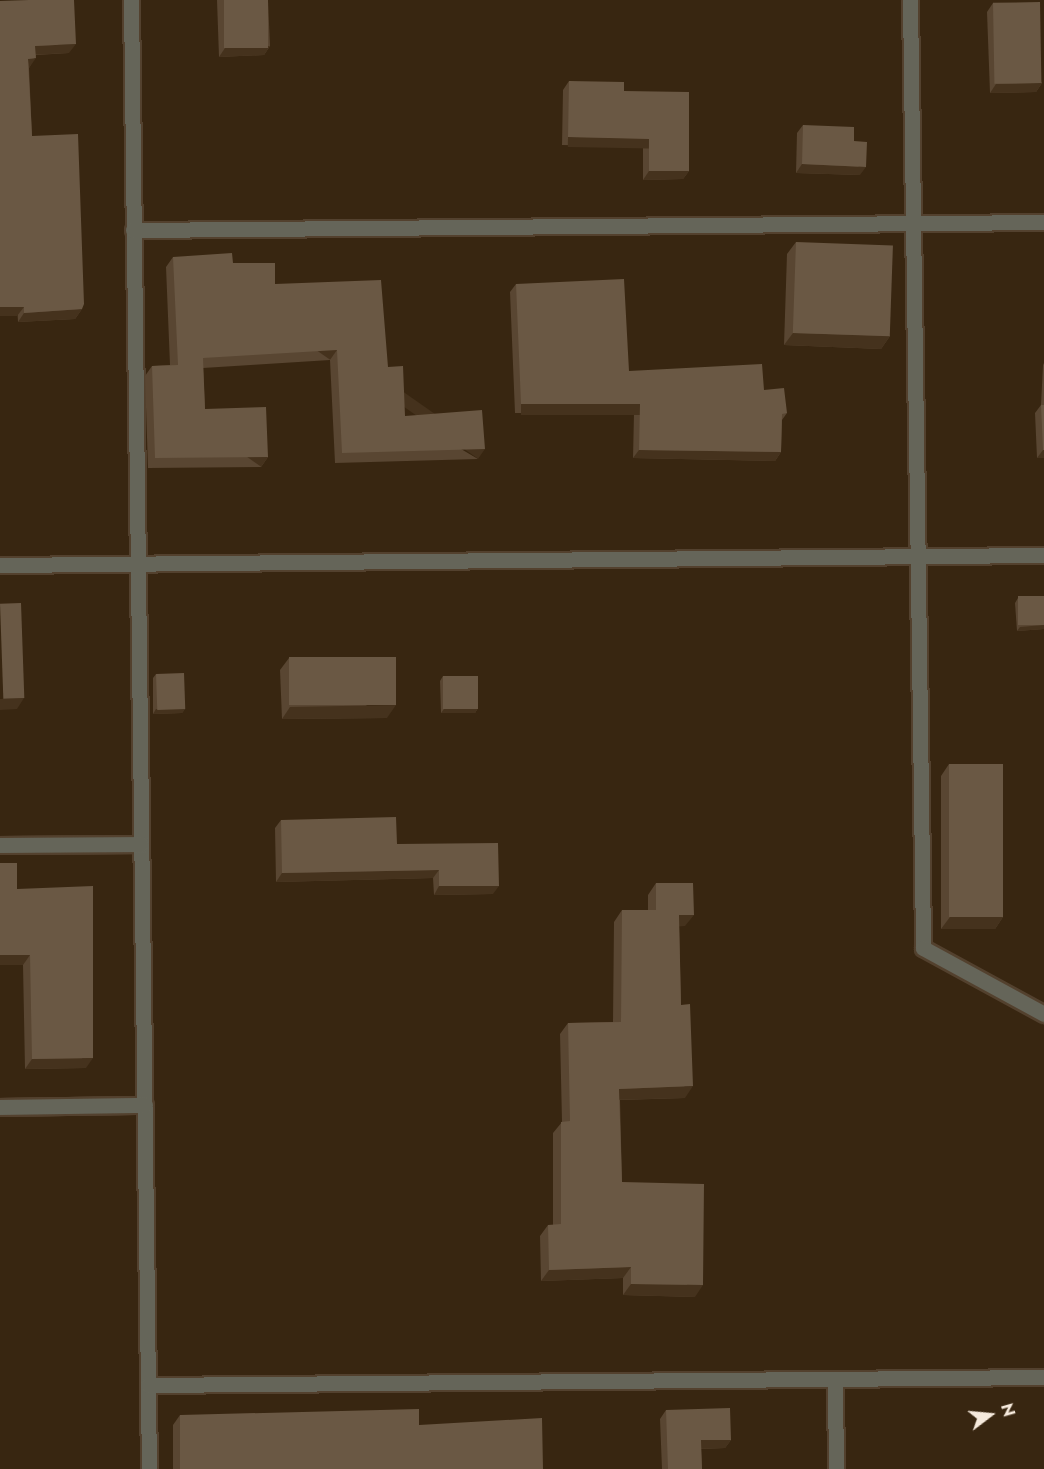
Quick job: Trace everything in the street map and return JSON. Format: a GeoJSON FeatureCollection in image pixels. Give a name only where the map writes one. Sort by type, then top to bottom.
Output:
{"type":"FeatureCollection","features":[{"type":"Feature","properties":{"kind":"street"},"geometry":{"type":"LineString","coordinates":[[130,0],[150,1469]]}},
{"type":"Feature","properties":{"kind":"street"},"geometry":{"type":"LineString","coordinates":[[910,0],[923,948],[1044,1014]]}},
{"type":"Feature","properties":{"kind":"street"},"geometry":{"type":"LineString","coordinates":[[133,230],[1044,222]]}},
{"type":"Feature","properties":{"kind":"street"},"geometry":{"type":"LineString","coordinates":[[0,565],[1044,555]]}},
{"type":"Feature","properties":{"kind":"street"},"geometry":{"type":"LineString","coordinates":[[0,845],[141,844]]}},
{"type":"Feature","properties":{"kind":"street"},"geometry":{"type":"LineString","coordinates":[[0,1107],[145,1105]]}},
{"type":"Feature","properties":{"kind":"street"},"geometry":{"type":"LineString","coordinates":[[148,1385],[1044,1377]]}},
{"type":"Feature","properties":{"kind":"street"},"geometry":{"type":"LineString","coordinates":[[835,1379],[836,1469]]}},
{"type":"Feature","properties":{"kind":"building"},"geometry":{"type":"Polygon","coordinates":[[[74,0],[76,44],[35,46],[36,58],[28,59],[32,136],[78,134],[84,304],[82,309],[24,313],[24,307],[0,307],[0,1],[74,0]]]}},
{"type":"Feature","properties":{"kind":"building"},"geometry":{"type":"Polygon","coordinates":[[[224,0],[268,0],[268,48],[224,48],[224,0]]]}},
{"type":"Feature","properties":{"kind":"building"},"geometry":{"type":"Polygon","coordinates":[[[1040,2],[1041,83],[994,84],[993,3],[1040,2]]]}},
{"type":"Feature","properties":{"kind":"building"},"geometry":{"type":"Polygon","coordinates":[[[569,81],[624,82],[624,91],[689,92],[689,171],[649,171],[649,139],[568,137],[569,81]]]}},
{"type":"Feature","properties":{"kind":"building"},"geometry":{"type":"Polygon","coordinates":[[[803,125],[854,127],[854,141],[867,142],[866,167],[802,164],[803,125]]]}},
{"type":"Feature","properties":{"kind":"building"},"geometry":{"type":"Polygon","coordinates":[[[796,242],[893,245],[890,336],[793,333],[796,242]]]}},
{"type":"Feature","properties":{"kind":"building"},"geometry":{"type":"Polygon","coordinates":[[[232,253],[233,263],[275,263],[275,284],[381,280],[388,367],[403,366],[405,416],[482,410],[485,449],[342,453],[337,350],[203,358],[205,409],[266,407],[268,457],[155,458],[152,366],[178,365],[173,257],[232,253]]]}},
{"type":"Feature","properties":{"kind":"building"},"geometry":{"type":"Polygon","coordinates":[[[624,279],[629,371],[762,364],[764,390],[784,388],[787,413],[782,414],[781,452],[639,450],[640,404],[521,404],[516,284],[624,279]]]}},
{"type":"Feature","properties":{"kind":"building"},"geometry":{"type":"Polygon","coordinates":[[[1041,405],[1044,405],[1044,450],[1043,450],[1041,405]]]}},
{"type":"Feature","properties":{"kind":"building"},"geometry":{"type":"Polygon","coordinates":[[[1018,596],[1044,596],[1044,625],[1018,625],[1018,596]]]}},
{"type":"Feature","properties":{"kind":"building"},"geometry":{"type":"Polygon","coordinates":[[[21,603],[24,698],[3,699],[0,604],[21,603]]]}},
{"type":"Feature","properties":{"kind":"building"},"geometry":{"type":"Polygon","coordinates":[[[289,657],[396,657],[396,705],[289,705],[289,657]]]}},
{"type":"Feature","properties":{"kind":"building"},"geometry":{"type":"Polygon","coordinates":[[[184,673],[185,709],[157,710],[156,674],[184,673]]]}},
{"type":"Feature","properties":{"kind":"building"},"geometry":{"type":"Polygon","coordinates":[[[443,676],[478,676],[478,709],[443,709],[443,676]]]}},
{"type":"Feature","properties":{"kind":"building"},"geometry":{"type":"Polygon","coordinates":[[[949,764],[1003,764],[1003,917],[949,917],[949,764]]]}},
{"type":"Feature","properties":{"kind":"building"},"geometry":{"type":"Polygon","coordinates":[[[396,817],[397,844],[498,843],[499,886],[439,886],[439,870],[282,873],[281,820],[396,817]]]}},
{"type":"Feature","properties":{"kind":"building"},"geometry":{"type":"Polygon","coordinates":[[[0,863],[17,863],[17,889],[93,886],[93,1058],[32,1059],[30,955],[0,955],[0,863]]]}},
{"type":"Feature","properties":{"kind":"building"},"geometry":{"type":"Polygon","coordinates":[[[656,883],[693,883],[694,915],[679,915],[681,1005],[690,1004],[693,1086],[619,1089],[622,1182],[704,1184],[703,1285],[631,1284],[631,1267],[549,1270],[548,1225],[561,1224],[561,1122],[570,1121],[568,1023],[621,1022],[622,910],[656,910],[656,883]]]}},
{"type":"Feature","properties":{"kind":"building"},"geometry":{"type":"Polygon","coordinates":[[[730,1408],[731,1440],[701,1440],[702,1469],[668,1469],[666,1410],[730,1408]]]}},
{"type":"Feature","properties":{"kind":"building"},"geometry":{"type":"Polygon","coordinates":[[[419,1409],[419,1425],[542,1418],[543,1469],[180,1469],[180,1415],[419,1409]]]}}]}
